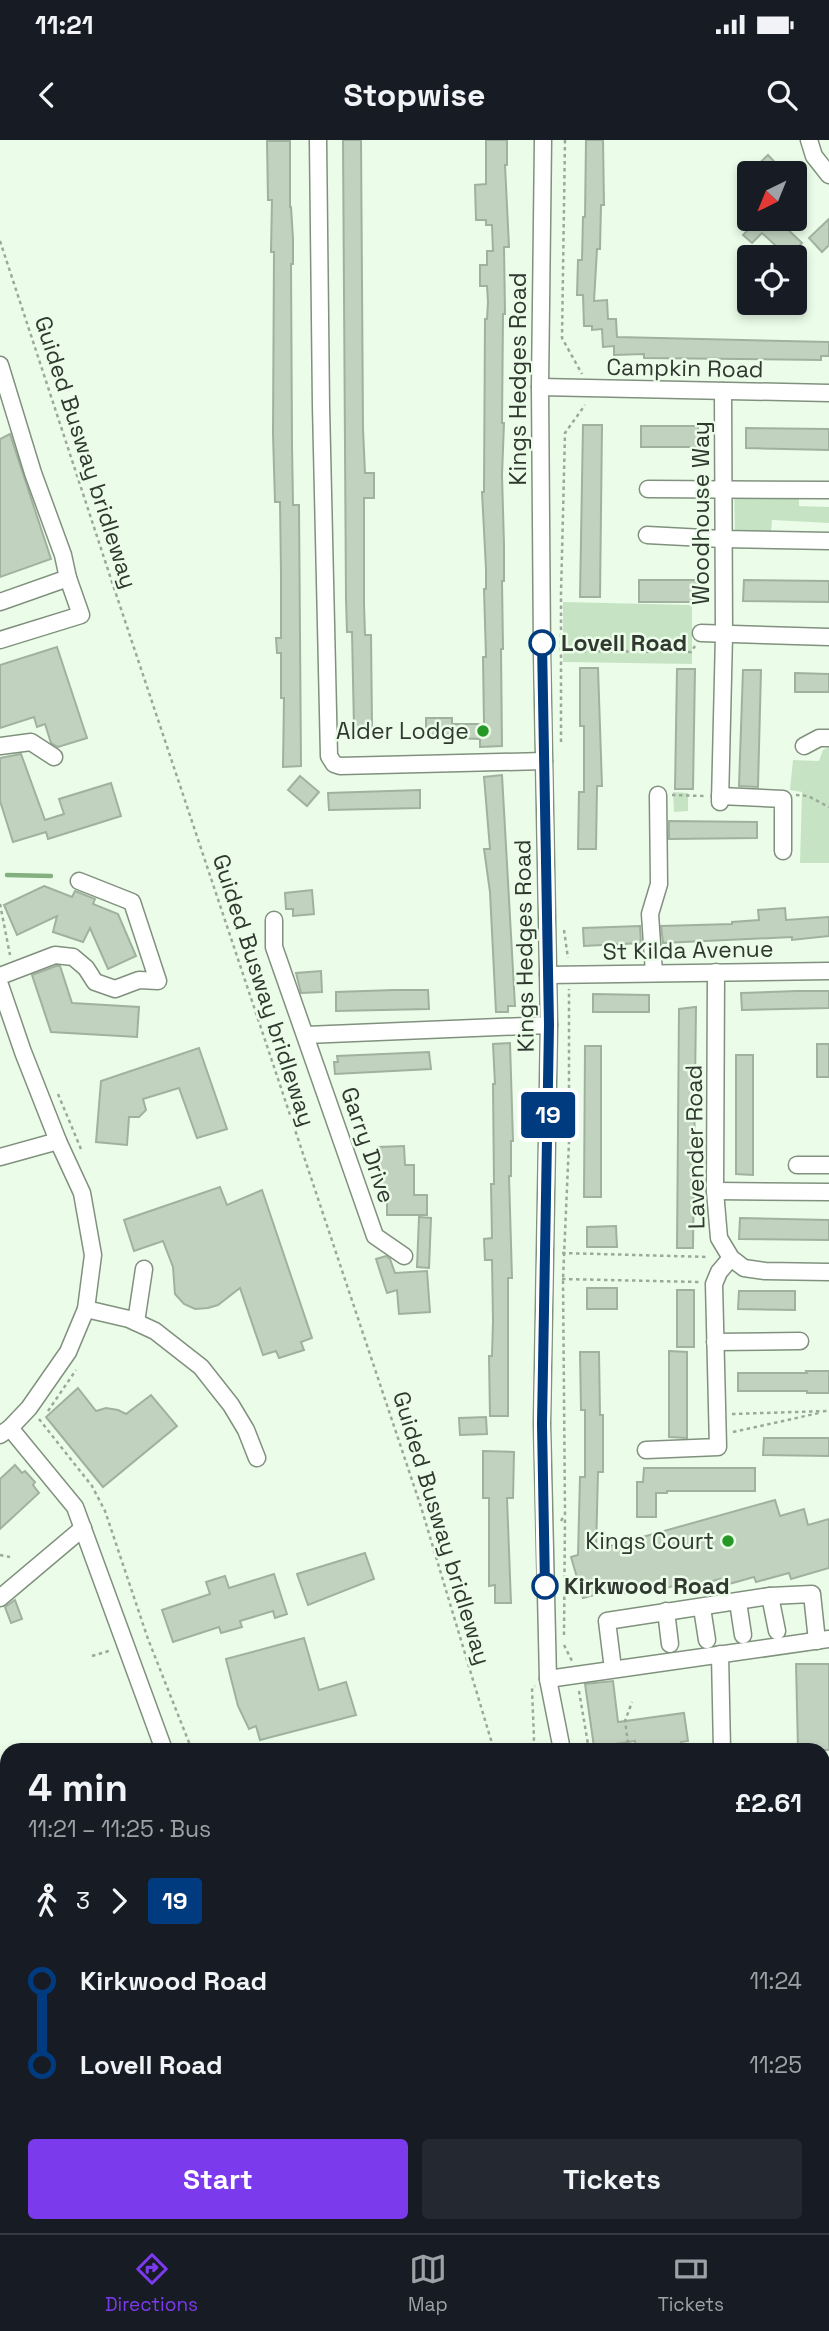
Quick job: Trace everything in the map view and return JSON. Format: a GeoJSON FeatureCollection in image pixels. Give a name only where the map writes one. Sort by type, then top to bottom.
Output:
{"type":"FeatureCollection","features":[{"type":"Feature","properties":{"kind":"street"},"geometry":{"type":"LineString","coordinates":[[318,140],[329,756],[334,764],[340,766],[544,761]]}},
{"type":"Feature","properties":{"kind":"street","name":"Kings Hedges Road"},"geometry":{"type":"LineString","coordinates":[[543,140],[540,387],[549,1025],[542,1424],[548,1679],[561,1743]]}},
{"type":"Feature","properties":{"kind":"street"},"geometry":{"type":"LineString","coordinates":[[809,140],[814,156],[829,175]]}},
{"type":"Feature","properties":{"kind":"street"},"geometry":{"type":"LineString","coordinates":[[0,365],[81,615],[0,640]]}},
{"type":"Feature","properties":{"kind":"street","name":"Campkin Road"},"geometry":{"type":"LineString","coordinates":[[540,387],[829,393]]}},
{"type":"Feature","properties":{"kind":"street","name":"Woodhouse Way"},"geometry":{"type":"LineString","coordinates":[[720,799],[724,635],[723,391]]}},
{"type":"Feature","properties":{"kind":"street"},"geometry":{"type":"LineString","coordinates":[[648,489],[829,490]]}},
{"type":"Feature","properties":{"kind":"street"},"geometry":{"type":"LineString","coordinates":[[647,535],[829,541]]}},
{"type":"Feature","properties":{"kind":"street"},"geometry":{"type":"LineString","coordinates":[[0,602],[68,578]]}},
{"type":"Feature","properties":{"kind":"street"},"geometry":{"type":"LineString","coordinates":[[701,633],[829,637]]}},
{"type":"Feature","properties":{"kind":"street"},"geometry":{"type":"LineString","coordinates":[[804,746],[819,738],[829,738]]}},
{"type":"Feature","properties":{"kind":"street"},"geometry":{"type":"LineString","coordinates":[[0,746],[31,742],[54,757]]}},
{"type":"Feature","properties":{"kind":"street"},"geometry":{"type":"LineString","coordinates":[[654,973],[650,914],[659,884],[658,794]]}},
{"type":"Feature","properties":{"kind":"street"},"geometry":{"type":"LineString","coordinates":[[720,799],[783,799],[783,852]]}},
{"type":"Feature","properties":{"kind":"street"},"geometry":{"type":"LineString","coordinates":[[0,976],[55,955],[73,957],[86,968],[95,982],[115,989],[139,981],[158,981],[132,902],[79,881]]}},
{"type":"Feature","properties":{"kind":"street","name":"Garry Drive"},"geometry":{"type":"LineString","coordinates":[[274,920],[274,947],[375,1236],[404,1256]]}},
{"type":"Feature","properties":{"kind":"street","name":"St Kilda Avenue"},"geometry":{"type":"LineString","coordinates":[[548,975],[829,971]]}},
{"type":"Feature","properties":{"kind":"street","name":"Lavender Road"},"geometry":{"type":"LineString","coordinates":[[716,972],[715,1191],[719,1238],[732,1258]]}},
{"type":"Feature","properties":{"kind":"street"},"geometry":{"type":"LineString","coordinates":[[0,985],[58,1141],[82,1193],[93,1255],[86,1309],[68,1352],[29,1408],[5,1431],[62,1489],[75,1507],[161,1743]]}},
{"type":"Feature","properties":{"kind":"street"},"geometry":{"type":"LineString","coordinates":[[306,1035],[549,1025]]}},
{"type":"Feature","properties":{"kind":"street"},"geometry":{"type":"LineString","coordinates":[[0,1157],[58,1141]]}},
{"type":"Feature","properties":{"kind":"street"},"geometry":{"type":"LineString","coordinates":[[797,1165],[829,1165]]}},
{"type":"Feature","properties":{"kind":"street"},"geometry":{"type":"LineString","coordinates":[[715,1191],[829,1192]]}},
{"type":"Feature","properties":{"kind":"street"},"geometry":{"type":"LineString","coordinates":[[646,1450],[718,1440],[714,1284],[719,1272],[732,1258],[744,1268],[829,1272]]}},
{"type":"Feature","properties":{"kind":"street"},"geometry":{"type":"LineString","coordinates":[[136,1322],[144,1269]]}},
{"type":"Feature","properties":{"kind":"street"},"geometry":{"type":"LineString","coordinates":[[86,1309],[136,1322],[155,1331],[201,1367],[231,1405],[246,1430],[257,1458]]}},
{"type":"Feature","properties":{"kind":"street"},"geometry":{"type":"LineString","coordinates":[[715,1342],[800,1341]]}},
{"type":"Feature","properties":{"kind":"street"},"geometry":{"type":"LineString","coordinates":[[0,1598],[83,1528]]}},
{"type":"Feature","properties":{"kind":"street"},"geometry":{"type":"LineString","coordinates":[[548,1679],[823,1640],[812,1594],[770,1596],[607,1621],[612,1669]]}},
{"type":"Feature","properties":{"kind":"street"},"geometry":{"type":"LineString","coordinates":[[770,1596],[777,1631]]}},
{"type":"Feature","properties":{"kind":"street"},"geometry":{"type":"LineString","coordinates":[[738,1602],[743,1635]]}},
{"type":"Feature","properties":{"kind":"street"},"geometry":{"type":"LineString","coordinates":[[702,1608],[708,1640]]}},
{"type":"Feature","properties":{"kind":"street"},"geometry":{"type":"LineString","coordinates":[[666,1611],[670,1644]]}},
{"type":"Feature","properties":{"kind":"street"},"geometry":{"type":"LineString","coordinates":[[720,1654],[722,1743]]}},
{"type":"Feature","properties":{"kind":"path"},"geometry":{"type":"LineString","coordinates":[[561,752],[565,433],[585,404],[582,372],[562,338],[565,140]]}},
{"type":"Feature","properties":{"kind":"path","name":"Guided Busway bridleway"},"geometry":{"type":"LineString","coordinates":[[0,241],[395,1427],[492,1743]]}},
{"type":"Feature","properties":{"kind":"path"},"geometry":{"type":"LineString","coordinates":[[542,651],[691,652],[701,633]]}},
{"type":"Feature","properties":{"kind":"path"},"geometry":{"type":"LineString","coordinates":[[658,794],[720,799]]}},
{"type":"Feature","properties":{"kind":"path"},"geometry":{"type":"LineString","coordinates":[[783,799],[795,795],[808,796],[829,807]]}},
{"type":"Feature","properties":{"kind":"path"},"geometry":{"type":"LineString","coordinates":[[563,919],[570,1007],[569,1142],[563,1279],[564,1647],[573,1662],[576,1674],[588,1743]]}},
{"type":"Feature","properties":{"kind":"path"},"geometry":{"type":"LineString","coordinates":[[564,1253],[712,1258]]}},
{"type":"Feature","properties":{"kind":"path"},"geometry":{"type":"LineString","coordinates":[[563,1279],[707,1282]]}},
{"type":"Feature","properties":{"kind":"path"},"geometry":{"type":"LineString","coordinates":[[718,1440],[740,1431],[828,1411]]}},
{"type":"Feature","properties":{"kind":"path"},"geometry":{"type":"LineString","coordinates":[[728,1414],[828,1411]]}},
{"type":"Feature","properties":{"kind":"path"},"geometry":{"type":"LineString","coordinates":[[39,1420],[92,1486],[105,1511],[148,1639],[189,1743]]}},
{"type":"Feature","properties":{"kind":"path"},"geometry":{"type":"LineString","coordinates":[[560,1523],[565,1514]]}},
{"type":"Feature","properties":{"kind":"path"},"geometry":{"type":"LineString","coordinates":[[0,1555],[10,1557]]}},
{"type":"Feature","properties":{"kind":"path"},"geometry":{"type":"LineString","coordinates":[[533,1743],[532,1688],[548,1679]]}},
{"type":"Feature","properties":{"kind":"path"},"geometry":{"type":"LineString","coordinates":[[628,1743],[625,1721],[632,1702]]}},
{"type":"Feature","properties":{"kind":"green space"},"geometry":{"type":"Polygon","coordinates":[[[734,492],[799,492],[799,506],[829,507],[829,523],[772,520],[771,534],[735,534],[734,492]]]}},
{"type":"Feature","properties":{"kind":"green space"},"geometry":{"type":"Polygon","coordinates":[[[563,602],[692,605],[692,664],[563,662],[563,602]]]}},
{"type":"Feature","properties":{"kind":"green space"},"geometry":{"type":"Polygon","coordinates":[[[829,747],[829,863],[800,863],[802,792],[790,790],[793,760],[819,761],[823,750],[829,747]]]}},
{"type":"Feature","properties":{"kind":"green space"},"geometry":{"type":"Polygon","coordinates":[[[673,792],[688,793],[688,811],[674,812],[673,792]]]}},
{"type":"Feature","properties":{"kind":"building"},"geometry":{"type":"Polygon","coordinates":[[[343,140],[361,140],[363,429],[365,473],[374,473],[374,498],[364,498],[365,635],[371,635],[372,727],[354,728],[352,632],[347,632],[346,599],[343,140]]]}},
{"type":"Feature","properties":{"kind":"building"},"geometry":{"type":"Polygon","coordinates":[[[486,140],[507,140],[505,165],[509,247],[504,247],[503,314],[502,746],[480,747],[480,739],[426,737],[426,718],[452,718],[452,724],[484,724],[486,569],[482,492],[485,319],[488,302],[487,286],[480,286],[480,265],[487,265],[487,251],[493,251],[492,225],[486,225],[486,220],[476,220],[475,185],[486,184],[486,140]]]}},
{"type":"Feature","properties":{"kind":"building"},"geometry":{"type":"Polygon","coordinates":[[[586,140],[603,140],[604,205],[601,205],[600,249],[597,249],[594,301],[607,300],[608,319],[616,319],[617,337],[829,342],[829,356],[821,356],[821,360],[644,358],[644,354],[614,355],[614,346],[603,347],[602,329],[592,330],[592,326],[584,326],[583,295],[577,295],[578,260],[582,260],[585,217],[586,140]]]}},
{"type":"Feature","properties":{"kind":"building"},"geometry":{"type":"Polygon","coordinates":[[[267,141],[290,141],[293,239],[292,444],[293,505],[299,505],[301,766],[283,767],[284,698],[281,698],[281,653],[277,653],[276,638],[281,638],[281,573],[280,502],[275,502],[273,434],[274,252],[271,252],[272,200],[268,200],[267,141]]]}},
{"type":"Feature","properties":{"kind":"building"},"geometry":{"type":"Polygon","coordinates":[[[768,155],[774,161],[762,161],[768,155]]]}},
{"type":"Feature","properties":{"kind":"building"},"geometry":{"type":"Polygon","coordinates":[[[829,219],[829,245],[822,252],[809,238],[829,219]]]}},
{"type":"Feature","properties":{"kind":"building"},"geometry":{"type":"Polygon","coordinates":[[[747,231],[790,231],[802,243],[775,245],[762,233],[752,243],[743,235],[747,231]]]}},
{"type":"Feature","properties":{"kind":"building"},"geometry":{"type":"Polygon","coordinates":[[[583,425],[602,425],[600,597],[580,597],[583,425]]]}},
{"type":"Feature","properties":{"kind":"building"},"geometry":{"type":"Polygon","coordinates":[[[641,426],[698,426],[698,447],[641,447],[641,426]]]}},
{"type":"Feature","properties":{"kind":"building"},"geometry":{"type":"Polygon","coordinates":[[[746,428],[829,429],[829,450],[746,448],[746,428]]]}},
{"type":"Feature","properties":{"kind":"building"},"geometry":{"type":"Polygon","coordinates":[[[10,434],[51,559],[0,577],[0,439],[10,434]]]}},
{"type":"Feature","properties":{"kind":"building"},"geometry":{"type":"Polygon","coordinates":[[[639,580],[697,580],[697,602],[639,602],[639,580]]]}},
{"type":"Feature","properties":{"kind":"building"},"geometry":{"type":"Polygon","coordinates":[[[744,580],[829,581],[829,602],[743,601],[744,580]]]}},
{"type":"Feature","properties":{"kind":"building"},"geometry":{"type":"Polygon","coordinates":[[[57,647],[87,738],[58,747],[51,743],[45,724],[37,727],[34,717],[0,728],[0,665],[57,647]]]}},
{"type":"Feature","properties":{"kind":"building"},"geometry":{"type":"Polygon","coordinates":[[[580,668],[598,668],[602,786],[597,786],[596,849],[578,849],[579,792],[584,792],[584,726],[580,726],[580,668]]]}},
{"type":"Feature","properties":{"kind":"building"},"geometry":{"type":"Polygon","coordinates":[[[677,669],[695,669],[693,789],[675,789],[677,669]]]}},
{"type":"Feature","properties":{"kind":"building"},"geometry":{"type":"Polygon","coordinates":[[[743,670],[761,670],[758,787],[739,786],[743,670]]]}},
{"type":"Feature","properties":{"kind":"building"},"geometry":{"type":"Polygon","coordinates":[[[795,673],[829,674],[829,692],[795,692],[795,673]]]}},
{"type":"Feature","properties":{"kind":"building"},"geometry":{"type":"Polygon","coordinates":[[[21,754],[45,820],[64,814],[59,799],[111,783],[121,816],[48,839],[46,832],[13,842],[0,801],[0,758],[21,754]]]}},
{"type":"Feature","properties":{"kind":"building"},"geometry":{"type":"Polygon","coordinates":[[[502,775],[515,1006],[508,1006],[508,1012],[496,1012],[490,892],[484,849],[490,849],[484,777],[502,775]]]}},
{"type":"Feature","properties":{"kind":"building"},"geometry":{"type":"Polygon","coordinates":[[[300,776],[319,792],[307,806],[288,790],[300,776]]]}},
{"type":"Feature","properties":{"kind":"building"},"geometry":{"type":"Polygon","coordinates":[[[420,790],[420,808],[329,810],[328,793],[420,790]]]}},
{"type":"Feature","properties":{"kind":"building"},"geometry":{"type":"Polygon","coordinates":[[[669,821],[757,822],[757,838],[669,839],[669,821]]]}},
{"type":"Feature","properties":{"kind":"building"},"geometry":{"type":"Polygon","coordinates":[[[44,886],[72,897],[75,891],[95,899],[93,904],[118,914],[136,956],[108,969],[90,928],[83,942],[53,932],[57,916],[17,935],[4,905],[44,886]]]}},
{"type":"Feature","properties":{"kind":"building"},"geometry":{"type":"Polygon","coordinates":[[[312,890],[314,914],[293,916],[293,909],[286,909],[285,893],[312,890]]]}},
{"type":"Feature","properties":{"kind":"building"},"geometry":{"type":"Polygon","coordinates":[[[785,908],[786,920],[829,917],[829,936],[792,940],[792,937],[663,943],[661,926],[732,924],[759,920],[758,910],[785,908]]]}},
{"type":"Feature","properties":{"kind":"building"},"geometry":{"type":"Polygon","coordinates":[[[640,926],[641,943],[584,946],[583,928],[640,926]]]}},
{"type":"Feature","properties":{"kind":"building"},"geometry":{"type":"Polygon","coordinates":[[[60,966],[72,1003],[139,1007],[137,1037],[51,1032],[32,975],[60,966]]]}},
{"type":"Feature","properties":{"kind":"building"},"geometry":{"type":"Polygon","coordinates":[[[321,971],[322,992],[301,993],[296,973],[321,971]]]}},
{"type":"Feature","properties":{"kind":"building"},"geometry":{"type":"Polygon","coordinates":[[[428,990],[429,1009],[336,1011],[336,992],[428,990]]]}},
{"type":"Feature","properties":{"kind":"building"},"geometry":{"type":"Polygon","coordinates":[[[829,991],[829,1008],[742,1010],[741,993],[829,991]]]}},
{"type":"Feature","properties":{"kind":"building"},"geometry":{"type":"Polygon","coordinates":[[[593,994],[649,995],[649,1012],[593,1012],[593,994]]]}},
{"type":"Feature","properties":{"kind":"building"},"geometry":{"type":"Polygon","coordinates":[[[696,1007],[693,1248],[677,1248],[679,1009],[696,1007]]]}},
{"type":"Feature","properties":{"kind":"building"},"geometry":{"type":"Polygon","coordinates":[[[510,1043],[513,1141],[509,1176],[512,1278],[508,1278],[508,1416],[490,1416],[492,1260],[485,1260],[484,1239],[492,1238],[495,1084],[493,1044],[510,1043]]]}},
{"type":"Feature","properties":{"kind":"building"},"geometry":{"type":"Polygon","coordinates":[[[817,1044],[829,1044],[829,1077],[817,1077],[817,1044]]]}},
{"type":"Feature","properties":{"kind":"building"},"geometry":{"type":"Polygon","coordinates":[[[585,1046],[601,1046],[601,1197],[584,1197],[585,1046]]]}},
{"type":"Feature","properties":{"kind":"building"},"geometry":{"type":"Polygon","coordinates":[[[199,1048],[227,1129],[197,1138],[179,1088],[143,1099],[146,1110],[139,1117],[129,1117],[127,1145],[96,1142],[101,1081],[199,1048]]]}},
{"type":"Feature","properties":{"kind":"building"},"geometry":{"type":"Polygon","coordinates":[[[429,1052],[431,1069],[335,1074],[334,1062],[338,1062],[337,1056],[429,1052]]]}},
{"type":"Feature","properties":{"kind":"building"},"geometry":{"type":"Polygon","coordinates":[[[736,1055],[753,1055],[753,1175],[736,1174],[736,1055]]]}},
{"type":"Feature","properties":{"kind":"building"},"geometry":{"type":"Polygon","coordinates":[[[404,1146],[405,1165],[414,1165],[414,1195],[427,1195],[427,1215],[387,1215],[387,1189],[379,1189],[378,1147],[404,1146]]]}},
{"type":"Feature","properties":{"kind":"building"},"geometry":{"type":"Polygon","coordinates":[[[220,1187],[227,1205],[262,1190],[312,1338],[301,1342],[304,1350],[279,1358],[276,1351],[263,1355],[240,1288],[218,1305],[195,1309],[184,1304],[175,1294],[173,1267],[163,1241],[134,1251],[124,1220],[220,1187]]]}},
{"type":"Feature","properties":{"kind":"building"},"geometry":{"type":"Polygon","coordinates":[[[419,1217],[431,1218],[429,1268],[417,1267],[419,1217]]]}},
{"type":"Feature","properties":{"kind":"building"},"geometry":{"type":"Polygon","coordinates":[[[740,1218],[829,1220],[829,1240],[739,1239],[740,1218]]]}},
{"type":"Feature","properties":{"kind":"building"},"geometry":{"type":"Polygon","coordinates":[[[616,1226],[617,1247],[587,1247],[587,1227],[616,1226]]]}},
{"type":"Feature","properties":{"kind":"building"},"geometry":{"type":"Polygon","coordinates":[[[386,1256],[390,1259],[395,1273],[427,1271],[430,1312],[399,1314],[397,1290],[387,1293],[376,1259],[386,1256]]]}},
{"type":"Feature","properties":{"kind":"building"},"geometry":{"type":"Polygon","coordinates":[[[587,1288],[617,1288],[617,1309],[587,1309],[587,1288]]]}},
{"type":"Feature","properties":{"kind":"building"},"geometry":{"type":"Polygon","coordinates":[[[677,1290],[694,1290],[694,1347],[677,1347],[677,1290]]]}},
{"type":"Feature","properties":{"kind":"building"},"geometry":{"type":"Polygon","coordinates":[[[739,1291],[795,1291],[795,1310],[738,1309],[739,1291]]]}},
{"type":"Feature","properties":{"kind":"building"},"geometry":{"type":"Polygon","coordinates":[[[669,1351],[687,1352],[687,1438],[669,1437],[669,1351]]]}},
{"type":"Feature","properties":{"kind":"building","name":"Kings Court"},"geometry":{"type":"Polygon","coordinates":[[[580,1352],[599,1352],[603,1472],[598,1472],[596,1550],[775,1500],[780,1516],[804,1509],[808,1525],[829,1519],[829,1568],[791,1579],[789,1573],[756,1582],[754,1577],[722,1586],[720,1579],[688,1588],[686,1582],[653,1592],[651,1586],[618,1595],[616,1589],[583,1598],[571,1557],[578,1555],[580,1477],[585,1477],[585,1410],[581,1410],[580,1352]]]}},
{"type":"Feature","properties":{"kind":"building"},"geometry":{"type":"Polygon","coordinates":[[[806,1371],[829,1371],[829,1393],[738,1391],[738,1373],[807,1373],[806,1371]]]}},
{"type":"Feature","properties":{"kind":"building"},"geometry":{"type":"Polygon","coordinates":[[[78,1388],[96,1411],[106,1408],[126,1414],[151,1395],[177,1426],[103,1487],[46,1417],[78,1388]]]}},
{"type":"Feature","properties":{"kind":"building"},"geometry":{"type":"Polygon","coordinates":[[[486,1417],[487,1434],[460,1435],[459,1418],[486,1417]]]}},
{"type":"Feature","properties":{"kind":"building"},"geometry":{"type":"Polygon","coordinates":[[[764,1438],[829,1438],[829,1456],[763,1455],[764,1438]]]}},
{"type":"Feature","properties":{"kind":"building"},"geometry":{"type":"Polygon","coordinates":[[[483,1451],[514,1452],[513,1498],[507,1498],[511,1603],[495,1603],[495,1585],[489,1586],[489,1498],[483,1498],[483,1451]]]}},
{"type":"Feature","properties":{"kind":"building"},"geometry":{"type":"Polygon","coordinates":[[[15,1465],[35,1482],[33,1485],[39,1493],[0,1529],[0,1479],[15,1465]]]}},
{"type":"Feature","properties":{"kind":"building"},"geometry":{"type":"Polygon","coordinates":[[[644,1468],[755,1468],[755,1491],[656,1493],[656,1517],[637,1517],[637,1482],[643,1482],[644,1468]]]}},
{"type":"Feature","properties":{"kind":"building"},"geometry":{"type":"Polygon","coordinates":[[[365,1553],[374,1579],[308,1605],[297,1574],[365,1553]]]}},
{"type":"Feature","properties":{"kind":"building"},"geometry":{"type":"Polygon","coordinates":[[[274,1574],[287,1614],[275,1618],[273,1611],[240,1621],[242,1627],[221,1633],[219,1627],[173,1642],[162,1610],[210,1594],[206,1582],[225,1576],[229,1588],[274,1574]]]}},
{"type":"Feature","properties":{"kind":"building"},"geometry":{"type":"Polygon","coordinates":[[[15,1600],[22,1619],[11,1623],[5,1607],[15,1600]]]}},
{"type":"Feature","properties":{"kind":"building"},"geometry":{"type":"Polygon","coordinates":[[[304,1638],[319,1690],[346,1682],[356,1715],[260,1740],[256,1726],[249,1729],[238,1706],[226,1659],[304,1638]]]}},
{"type":"Feature","properties":{"kind":"building"},"geometry":{"type":"Polygon","coordinates":[[[796,1664],[829,1664],[829,1743],[798,1743],[796,1664]]]}},
{"type":"Feature","properties":{"kind":"building"},"geometry":{"type":"Polygon","coordinates":[[[613,1681],[618,1722],[684,1713],[688,1741],[593,1743],[585,1684],[613,1681]]]}},
{"type":"Feature","properties":{"kind":"waterway"},"geometry":{"type":"LineString","coordinates":[[7,875],[51,876]]}},
{"type":"Feature","properties":{"kind":"bus line","name":"19"},"geometry":{"type":"LineString","coordinates":[[542,643],[549,1025],[542,1424],[545,1586]]}},
{"type":"Feature","properties":{"kind":"place","name":"Lovell Road"},"geometry":{"type":"Point","coordinates":[542,643]}},
{"type":"Feature","properties":{"kind":"place","name":"Alder Lodge"},"geometry":{"type":"Point","coordinates":[483,731]}},
{"type":"Feature","properties":{"kind":"place","name":"Kings Court"},"geometry":{"type":"Point","coordinates":[728,1541]}},
{"type":"Feature","properties":{"kind":"place","name":"Kirkwood Road"},"geometry":{"type":"Point","coordinates":[545,1586]}}]}
